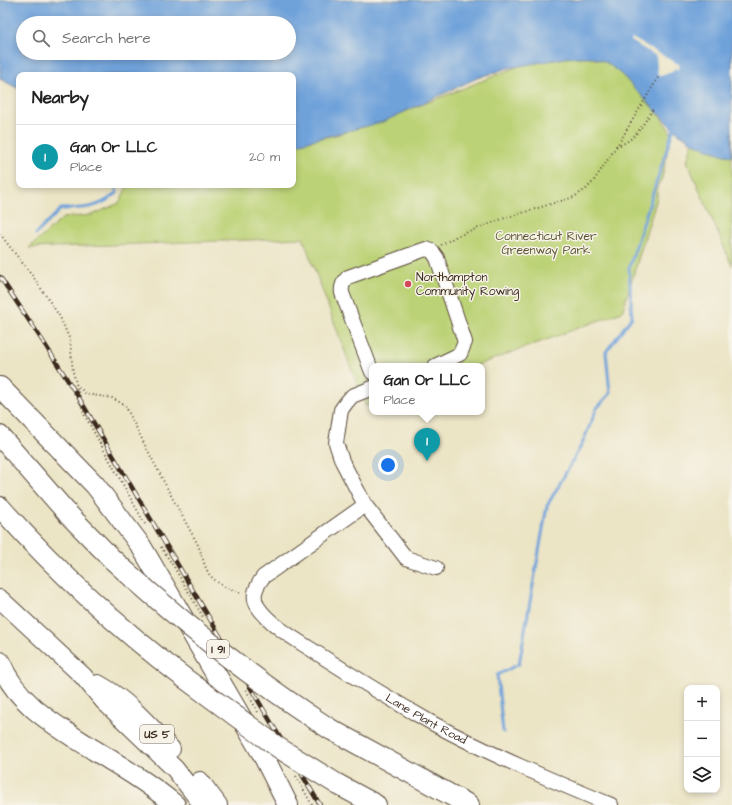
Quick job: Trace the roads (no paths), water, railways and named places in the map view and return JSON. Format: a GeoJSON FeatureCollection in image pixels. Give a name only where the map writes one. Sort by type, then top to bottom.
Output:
{"type":"FeatureCollection","features":[{"type":"Feature","properties":{"kind":"highway"},"geometry":{"type":"LineString","coordinates":[[0,387],[95,485],[141,546],[263,755],[288,805]]}},
{"type":"Feature","properties":{"kind":"highway","name":"I 91"},"geometry":{"type":"LineString","coordinates":[[0,436],[64,509],[113,560],[171,611],[238,665],[297,708],[330,728],[469,805]]}},
{"type":"Feature","properties":{"kind":"highway"},"geometry":{"type":"LineString","coordinates":[[0,507],[29,540],[84,594],[136,640],[279,748],[337,784],[376,805]]}},
{"type":"Feature","properties":{"kind":"highway"},"geometry":{"type":"LineString","coordinates":[[0,662],[14,686],[36,711],[156,789],[175,805]]}},
{"type":"Feature","properties":{"kind":"main road","name":"US 5"},"geometry":{"type":"LineString","coordinates":[[0,599],[83,676],[104,701],[175,769],[203,805]]}},
{"type":"Feature","properties":{"kind":"main road","name":"US 5"},"geometry":{"type":"LineString","coordinates":[[83,676],[112,691],[148,724],[194,774],[218,805]]}},
{"type":"Feature","properties":{"kind":"street"},"geometry":{"type":"LineString","coordinates":[[369,364],[342,294],[344,282],[348,277],[426,249],[432,251],[436,258],[465,342],[460,354],[441,363]]}},
{"type":"Feature","properties":{"kind":"street"},"geometry":{"type":"LineString","coordinates":[[369,389],[352,396],[341,410],[336,444],[342,461],[365,505],[406,558],[436,568]]}},
{"type":"Feature","properties":{"kind":"street","name":"Lane Plant Road"},"geometry":{"type":"LineString","coordinates":[[365,505],[263,578],[255,589],[255,598],[258,607],[274,624],[302,643],[375,690],[433,723],[508,760],[611,805]]}},
{"type":"Feature","properties":{"kind":"water"},"geometry":{"type":"Polygon","coordinates":[[[0,0],[732,0],[732,156],[724,155],[695,144],[674,130],[622,75],[606,62],[592,57],[571,57],[508,68],[477,78],[383,122],[296,144],[296,72],[16,72],[16,87],[0,79],[0,0]]]}},
{"type":"Feature","properties":{"kind":"waterway"},"geometry":{"type":"LineString","coordinates":[[503,732],[497,675],[519,664],[547,506],[582,444],[597,408],[610,394],[606,352],[632,317],[629,268],[674,127]]}},
{"type":"Feature","properties":{"kind":"waterway"},"geometry":{"type":"LineString","coordinates":[[36,234],[61,209],[91,207],[97,205],[117,193],[116,188]]}},
{"type":"Feature","properties":{"kind":"railway"},"geometry":{"type":"LineString","coordinates":[[0,277],[79,398],[320,805]]}},
{"type":"Feature","properties":{"kind":"place","name":"Northampton Community Rowing"},"geometry":{"type":"Point","coordinates":[408,284]}},
{"type":"Feature","properties":{"kind":"place","name":"Gan Or LLC"},"geometry":{"type":"Point","coordinates":[427,461]}},
{"type":"Feature","properties":{"kind":"park label","name":"Connecticut River Greenway Park"},"geometry":{"type":"Point","coordinates":[546,243]}}]}
